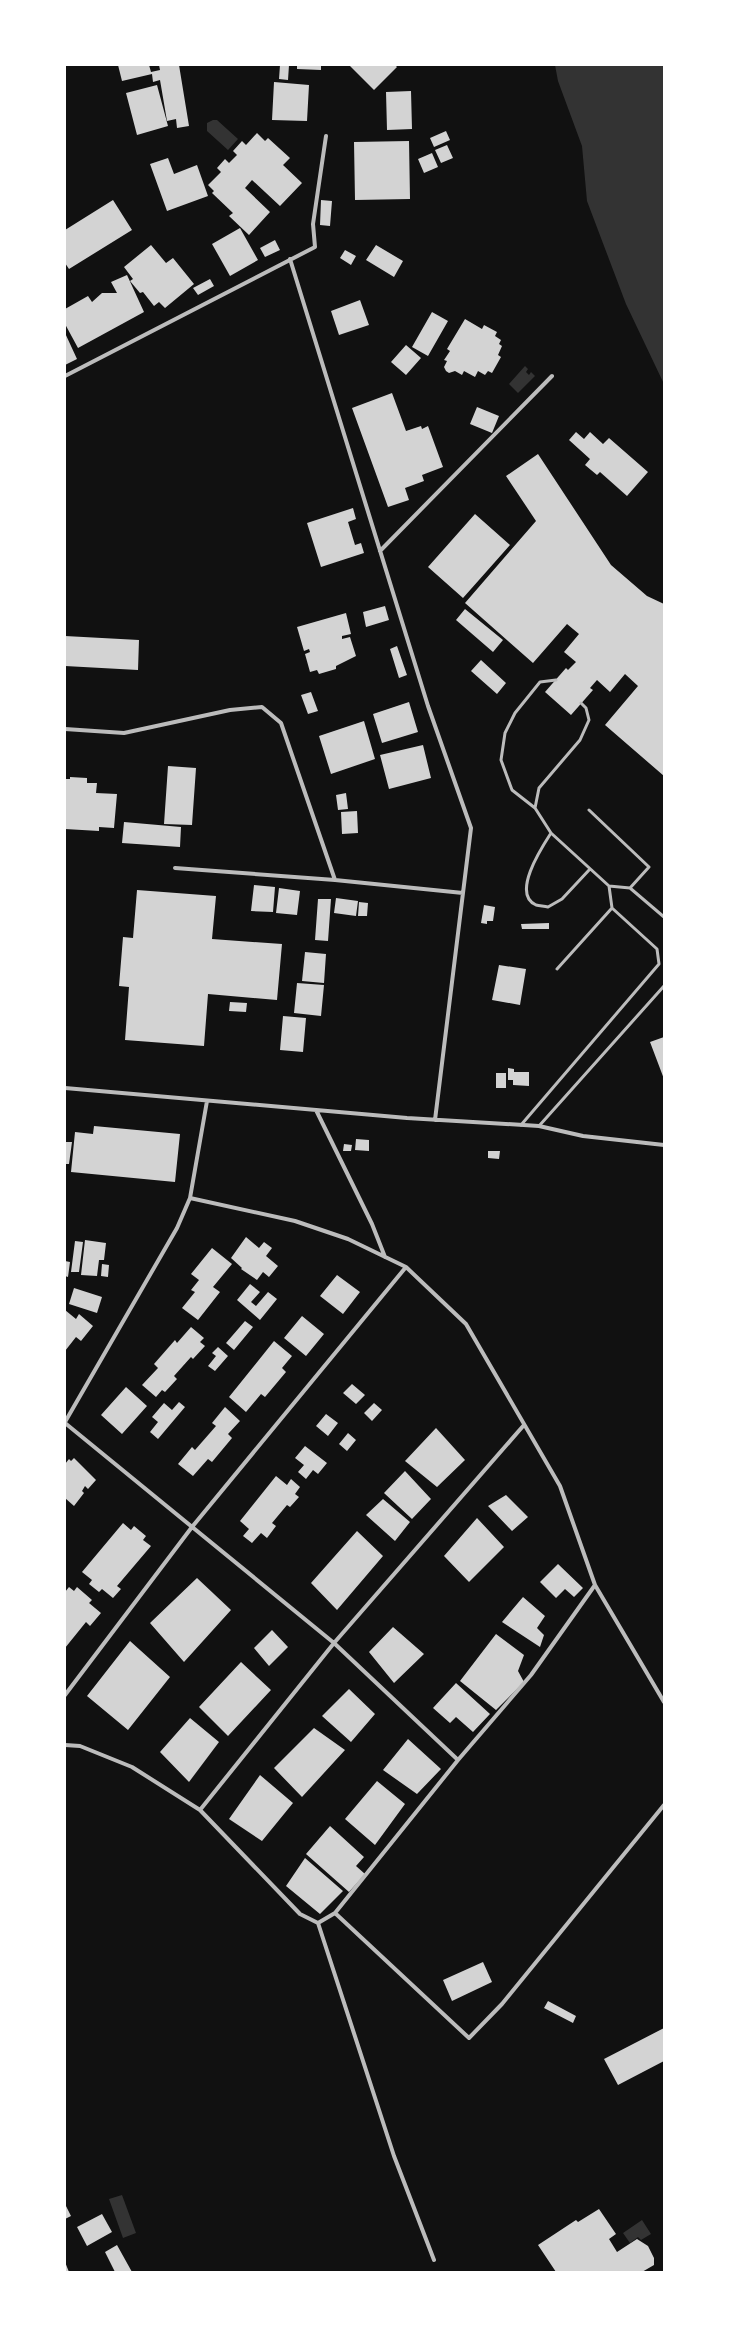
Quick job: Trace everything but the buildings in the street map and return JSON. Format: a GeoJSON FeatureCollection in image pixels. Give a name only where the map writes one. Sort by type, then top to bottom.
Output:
{"type":"FeatureCollection","features":[{"type":"Feature","properties":{"kind":"street"},"geometry":{"type":"LineString","coordinates":[[65,376],[315,246],[313,224],[326,136]]}},
{"type":"Feature","properties":{"kind":"street"},"geometry":{"type":"LineString","coordinates":[[290,259],[428,706],[471,828],[435,1120]]}},
{"type":"Feature","properties":{"kind":"street"},"geometry":{"type":"LineString","coordinates":[[380,552],[552,376]]}},
{"type":"Feature","properties":{"kind":"street"},"geometry":{"type":"LineString","coordinates":[[65,729],[124,733],[230,710],[262,707],[281,723],[335,880]]}},
{"type":"Feature","properties":{"kind":"street"},"geometry":{"type":"LineString","coordinates":[[175,868],[335,880],[462,894]]}},
{"type":"Feature","properties":{"kind":"street"},"geometry":{"type":"LineString","coordinates":[[65,1088],[435,1120],[539,1126],[583,1136],[664,1145]]}},
{"type":"Feature","properties":{"kind":"street"},"geometry":{"type":"LineString","coordinates":[[207,1101],[190,1198],[177,1228],[65,1422],[334,1643],[458,1760]]}},
{"type":"Feature","properties":{"kind":"street"},"geometry":{"type":"LineString","coordinates":[[316,1110],[372,1224],[384,1256]]}},
{"type":"Feature","properties":{"kind":"street"},"geometry":{"type":"LineString","coordinates":[[190,1198],[295,1221],[348,1239],[406,1267],[466,1324],[560,1486],[595,1585],[664,1702]]}},
{"type":"Feature","properties":{"kind":"street"},"geometry":{"type":"LineString","coordinates":[[65,1695],[192,1527],[406,1267]]}},
{"type":"Feature","properties":{"kind":"street"},"geometry":{"type":"LineString","coordinates":[[200,1810],[334,1643],[524,1425]]}},
{"type":"Feature","properties":{"kind":"street"},"geometry":{"type":"LineString","coordinates":[[318,1923],[335,1913],[458,1760],[531,1675],[595,1585]]}},
{"type":"Feature","properties":{"kind":"street"},"geometry":{"type":"LineString","coordinates":[[65,1745],[80,1746],[132,1767],[200,1810],[300,1914],[318,1923],[394,2156],[434,2260]]}},
{"type":"Feature","properties":{"kind":"street"},"geometry":{"type":"LineString","coordinates":[[335,1913],[469,2038],[502,2004],[664,1804]]}},
{"type":"Feature","properties":{"kind":"lane"},"geometry":{"type":"LineString","coordinates":[[556,680],[540,682],[515,712],[505,733],[501,760],[512,790],[535,808],[550,833],[609,886],[630,888],[664,917]]}},
{"type":"Feature","properties":{"kind":"lane"},"geometry":{"type":"LineString","coordinates":[[535,808],[539,788],[580,740],[589,720],[586,708],[581,703]]}},
{"type":"Feature","properties":{"kind":"lane"},"geometry":{"type":"LineString","coordinates":[[589,810],[649,867],[630,888]]}},
{"type":"Feature","properties":{"kind":"lane"},"geometry":{"type":"LineString","coordinates":[[550,833],[532,864],[527,885],[528,897],[535,904],[548,907],[562,899],[590,869]]}},
{"type":"Feature","properties":{"kind":"lane"},"geometry":{"type":"LineString","coordinates":[[521,1125],[659,964],[657,949],[612,908],[609,886]]}},
{"type":"Feature","properties":{"kind":"lane"},"geometry":{"type":"LineString","coordinates":[[557,969],[612,908]]}},
{"type":"Feature","properties":{"kind":"lane"},"geometry":{"type":"LineString","coordinates":[[539,1126],[664,986]]}},
{"type":"Feature","properties":{"kind":"shaded area"},"geometry":{"type":"Polygon","coordinates":[[[555,65],[664,65],[664,384],[626,304],[587,201],[582,146],[558,81],[555,65]]]}},
{"type":"Feature","properties":{"kind":"shaded area"},"geometry":{"type":"Polygon","coordinates":[[[217,120],[238,139],[228,150],[207,131],[207,123],[217,120]]]}},
{"type":"Feature","properties":{"kind":"shaded area"},"geometry":{"type":"Polygon","coordinates":[[[525,366],[528,369],[526,372],[529,375],[531,372],[535,376],[518,393],[509,384],[525,366]]]}},
{"type":"Feature","properties":{"kind":"shaded area"},"geometry":{"type":"Polygon","coordinates":[[[122,2195],[136,2233],[123,2238],[109,2199],[122,2195]]]}},
{"type":"Feature","properties":{"kind":"shaded area"},"geometry":{"type":"Polygon","coordinates":[[[642,2220],[651,2234],[641,2240],[638,2237],[630,2243],[623,2233],[642,2220]]]}}]}
